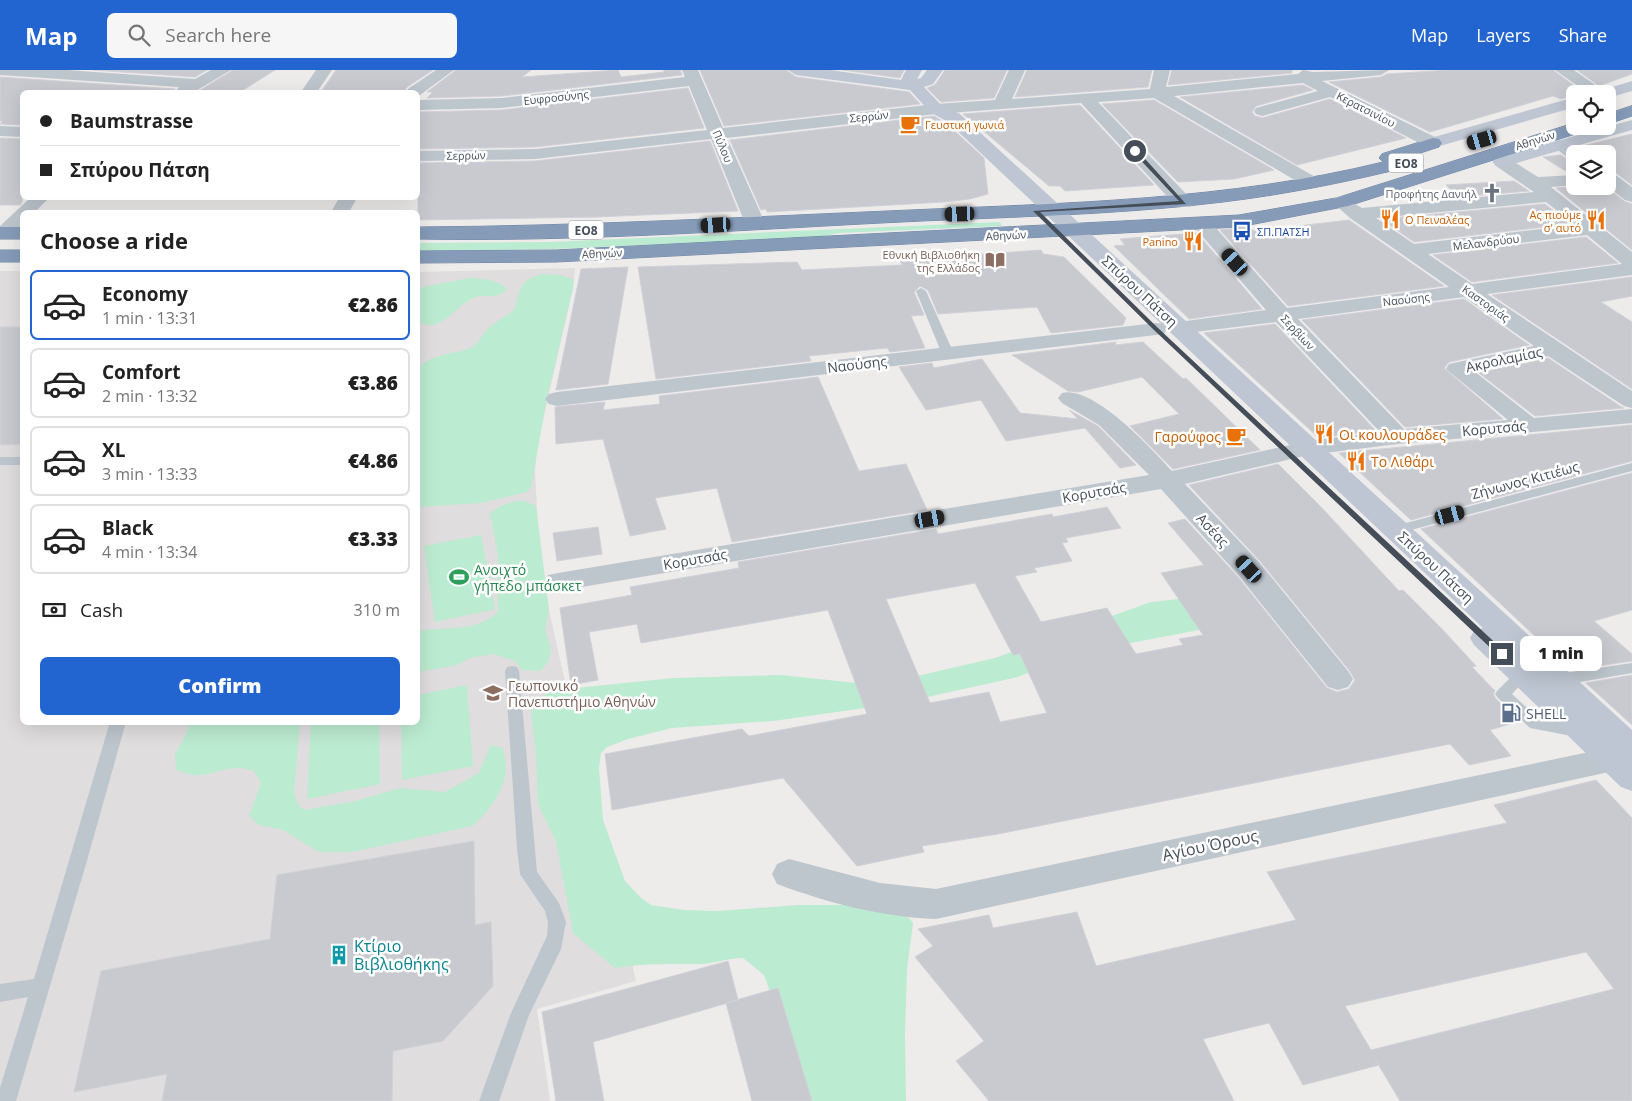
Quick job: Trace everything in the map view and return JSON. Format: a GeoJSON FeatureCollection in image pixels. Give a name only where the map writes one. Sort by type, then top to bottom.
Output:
{"type":"FeatureCollection","features":[{"type":"Feature","properties":{"kind":"highway"},"geometry":{"type":"LineString","coordinates":[[1616,102],[1632,97]]}},
{"type":"Feature","properties":{"kind":"highway"},"geometry":{"type":"LineString","coordinates":[[1616,116],[1632,111]]}},
{"type":"Feature","properties":{"kind":"highway","name":"Αθηνών"},"geometry":{"type":"LineString","coordinates":[[420,233],[562,231],[1184,202],[1255,194],[1379,170],[1566,116]]}},
{"type":"Feature","properties":{"kind":"highway","name":"Αθηνών"},"geometry":{"type":"LineString","coordinates":[[420,257],[556,256],[1067,232],[1201,224],[1349,208],[1393,185],[1566,131]]}},
{"type":"Feature","properties":{"kind":"highway"},"geometry":{"type":"LineString","coordinates":[[1311,182],[1433,143]]}},
{"type":"Feature","properties":{"kind":"highway"},"geometry":{"type":"LineString","coordinates":[[1393,185],[1502,162]]}},
{"type":"Feature","properties":{"kind":"highway"},"geometry":{"type":"LineString","coordinates":[[0,256],[20,256]]}},
{"type":"Feature","properties":{"kind":"street"},"geometry":{"type":"LineString","coordinates":[[0,70],[197,84]]}},
{"type":"Feature","properties":{"kind":"street"},"geometry":{"type":"LineString","coordinates":[[186,90],[223,70]]}},
{"type":"Feature","properties":{"kind":"street"},"geometry":{"type":"LineString","coordinates":[[310,90],[324,70]]}},
{"type":"Feature","properties":{"kind":"street"},"geometry":{"type":"LineString","coordinates":[[417,90],[446,70]]}},
{"type":"Feature","properties":{"kind":"street"},"geometry":{"type":"LineString","coordinates":[[796,70],[914,78],[927,81],[935,70]]}},
{"type":"Feature","properties":{"kind":"street"},"geometry":{"type":"LineString","coordinates":[[1000,106],[1017,70]]}},
{"type":"Feature","properties":{"kind":"street"},"geometry":{"type":"LineString","coordinates":[[1162,70],[1157,93],[1311,182]]}},
{"type":"Feature","properties":{"kind":"street","name":"Σερρών"},"geometry":{"type":"LineString","coordinates":[[420,156],[535,154],[936,109],[1000,106],[1157,93],[1306,74],[1380,70]]}},
{"type":"Feature","properties":{"kind":"street"},"geometry":{"type":"LineString","coordinates":[[1563,70],[1586,85]]}},
{"type":"Feature","properties":{"kind":"street","name":"Κερατσινίου"},"geometry":{"type":"LineString","coordinates":[[1306,74],[1332,92],[1433,143]]}},
{"type":"Feature","properties":{"kind":"street","name":"Ευφροσύνης"},"geometry":{"type":"LineString","coordinates":[[420,105],[502,103],[692,76]]}},
{"type":"Feature","properties":{"kind":"street","name":"Πύλου"},"geometry":{"type":"LineString","coordinates":[[692,76],[755,223]]}},
{"type":"Feature","properties":{"kind":"street","name":"Σπύρου Πάτση"},"geometry":{"type":"LineString","coordinates":[[914,78],[936,109],[954,118],[1067,232],[1179,328],[1297,450],[1583,732],[1627,760]]}},
{"type":"Feature","properties":{"kind":"street"},"geometry":{"type":"LineString","coordinates":[[1616,91],[1632,86]]}},
{"type":"Feature","properties":{"kind":"street"},"geometry":{"type":"LineString","coordinates":[[1262,111],[1332,92]]}},
{"type":"Feature","properties":{"kind":"street"},"geometry":{"type":"LineString","coordinates":[[1086,99],[1184,202]]}},
{"type":"Feature","properties":{"kind":"street","name":"Αθηνών"},"geometry":{"type":"LineString","coordinates":[[1433,143],[1566,105]]}},
{"type":"Feature","properties":{"kind":"street","name":"Αθηνών"},"geometry":{"type":"LineString","coordinates":[[1580,145],[1632,124]]}},
{"type":"Feature","properties":{"kind":"street"},"geometry":{"type":"LineString","coordinates":[[0,131],[20,132]]}},
{"type":"Feature","properties":{"kind":"street","name":"Αθηνών"},"geometry":{"type":"LineString","coordinates":[[1502,162],[1566,150]]}},
{"type":"Feature","properties":{"kind":"street"},"geometry":{"type":"LineString","coordinates":[[1502,162],[1534,182],[1632,262]]}},
{"type":"Feature","properties":{"kind":"street"},"geometry":{"type":"LineString","coordinates":[[1616,177],[1632,175]]}},
{"type":"Feature","properties":{"kind":"street"},"geometry":{"type":"LineString","coordinates":[[1534,182],[1566,180]]}},
{"type":"Feature","properties":{"kind":"street"},"geometry":{"type":"LineString","coordinates":[[1616,184],[1632,196]]}},
{"type":"Feature","properties":{"kind":"street"},"geometry":{"type":"LineString","coordinates":[[1349,208],[1549,196]]}},
{"type":"Feature","properties":{"kind":"street"},"geometry":{"type":"LineString","coordinates":[[28,210],[38,200]]}},
{"type":"Feature","properties":{"kind":"street","name":"Καστοριάς"},"geometry":{"type":"LineString","coordinates":[[1349,208],[1469,292],[1632,401]]}},
{"type":"Feature","properties":{"kind":"street"},"geometry":{"type":"LineString","coordinates":[[9,233],[20,219]]}},
{"type":"Feature","properties":{"kind":"street","name":"Σερβίων"},"geometry":{"type":"LineString","coordinates":[[1201,224],[1281,314],[1398,437]]}},
{"type":"Feature","properties":{"kind":"street","name":"Μελανδρύου"},"geometry":{"type":"LineString","coordinates":[[1410,250],[1593,230]]}},
{"type":"Feature","properties":{"kind":"street","name":"Σπύρου Πάτση"},"geometry":{"type":"LineString","coordinates":[[1067,232],[1156,329],[1297,450],[1396,530],[1557,680],[1627,760]]}},
{"type":"Feature","properties":{"kind":"street","name":"Ναούσης"},"geometry":{"type":"LineString","coordinates":[[1179,328],[1469,292],[1632,269]]}},
{"type":"Feature","properties":{"kind":"street","name":"Ναούσης"},"geometry":{"type":"LineString","coordinates":[[557,399],[1156,329]]}},
{"type":"Feature","properties":{"kind":"street","name":"Ακρολαμίας"},"geometry":{"type":"LineString","coordinates":[[1530,425],[1457,369],[1552,348]]}},
{"type":"Feature","properties":{"kind":"street","name":"Ασέας"},"geometry":{"type":"LineString","coordinates":[[1070,398],[1115,427],[1166,480],[1249,569],[1338,679]]}},
{"type":"Feature","properties":{"kind":"street","name":"Κορυτσάς"},"geometry":{"type":"LineString","coordinates":[[558,582],[1166,480],[1297,450],[1398,437],[1632,416]]}},
{"type":"Feature","properties":{"kind":"street","name":"Αγίου Όρους"},"geometry":{"type":"LineString","coordinates":[[788,874],[847,890],[914,904],[936,904],[1627,760]]}},
{"type":"Feature","properties":{"kind":"lane"},"geometry":{"type":"LineString","coordinates":[[921,291],[948,354]]}},
{"type":"Feature","properties":{"kind":"lane"},"geometry":{"type":"LineString","coordinates":[[0,462],[20,461]]}},
{"type":"Feature","properties":{"kind":"lane","name":"Ζήνωνος Κιτιέως"},"geometry":{"type":"LineString","coordinates":[[1396,530],[1632,467]]}},
{"type":"Feature","properties":{"kind":"lane"},"geometry":{"type":"LineString","coordinates":[[1557,680],[1632,668]]}},
{"type":"Feature","properties":{"kind":"lane"},"geometry":{"type":"LineString","coordinates":[[489,1101],[520,1013],[552,950],[556,936],[553,908],[529,874],[525,848],[512,671]]}},
{"type":"Feature","properties":{"kind":"lane"},"geometry":{"type":"LineString","coordinates":[[6,1101],[117,725]]}},
{"type":"Feature","properties":{"kind":"lane"},"geometry":{"type":"LineString","coordinates":[[0,993],[40,986]]}},
{"type":"Feature","properties":{"kind":"shaded area","name":"Γεωπονικό Πανεπιστήμιο Αθηνών"},"geometry":{"type":"Polygon","coordinates":[[[575,268],[573,289],[537,446],[535,471],[538,532],[549,610],[636,981],[537,1009],[550,1101],[0,1101],[0,271],[20,271],[20,725],[420,725],[420,272],[575,268]]]}},
{"type":"Feature","properties":{"kind":"green space"},"geometry":{"type":"Polygon","coordinates":[[[1000,222],[1002,226],[838,233],[817,238],[552,249],[420,251],[420,243],[551,242],[1000,222]]]}},
{"type":"Feature","properties":{"kind":"green space"},"geometry":{"type":"Polygon","coordinates":[[[543,274],[558,275],[573,279],[574,283],[547,398],[531,487],[527,492],[481,503],[420,507],[420,366],[436,357],[473,347],[489,328],[514,310],[522,286],[535,276],[543,274]]]}},
{"type":"Feature","properties":{"kind":"green space"},"geometry":{"type":"Polygon","coordinates":[[[469,278],[495,281],[507,289],[499,295],[473,298],[447,318],[434,325],[426,325],[420,323],[420,288],[469,278]]]}},
{"type":"Feature","properties":{"kind":"green space"},"geometry":{"type":"Polygon","coordinates":[[[515,501],[525,501],[536,506],[549,610],[545,630],[551,647],[549,661],[540,671],[522,670],[515,661],[493,654],[470,658],[457,665],[420,672],[420,631],[470,626],[489,619],[498,612],[498,555],[490,513],[501,506],[515,501]]]}},
{"type":"Feature","properties":{"kind":"green space","name":"Ανοιχτό γήπεδο μπάσκετ"},"geometry":{"type":"Polygon","coordinates":[[[481,535],[495,609],[435,622],[424,546],[481,535]]]}},
{"type":"Feature","properties":{"kind":"green space"},"geometry":{"type":"Polygon","coordinates":[[[1187,598],[1241,622],[1120,645],[1054,662],[1018,677],[900,703],[773,721],[672,728],[628,739],[607,747],[601,753],[599,768],[603,820],[625,881],[641,898],[651,905],[684,910],[718,911],[798,905],[851,905],[876,908],[909,918],[913,923],[907,969],[905,1033],[906,1101],[810,1101],[764,975],[743,958],[701,964],[668,964],[615,968],[573,933],[556,841],[538,804],[536,752],[531,714],[536,699],[555,690],[674,678],[781,675],[866,684],[904,679],[995,658],[1151,602],[1187,598]]]}},
{"type":"Feature","properties":{"kind":"green space"},"geometry":{"type":"Polygon","coordinates":[[[467,685],[473,766],[402,780],[401,725],[420,725],[420,695],[467,685]]]}},
{"type":"Feature","properties":{"kind":"green space"},"geometry":{"type":"Polygon","coordinates":[[[180,725],[300,725],[294,793],[298,805],[304,810],[356,801],[400,788],[445,792],[479,773],[491,745],[503,748],[506,765],[505,776],[495,800],[484,815],[472,826],[352,852],[319,852],[283,830],[259,825],[249,816],[261,783],[254,771],[238,768],[192,775],[176,769],[175,755],[190,726],[180,725]]]}},
{"type":"Feature","properties":{"kind":"green space"},"geometry":{"type":"Polygon","coordinates":[[[311,725],[379,725],[380,784],[307,799],[311,725]]]}},
{"type":"Feature","properties":{"kind":"building"},"geometry":{"type":"Polygon","coordinates":[[[93,70],[207,70],[195,77],[93,70]]]}},
{"type":"Feature","properties":{"kind":"building"},"geometry":{"type":"Polygon","coordinates":[[[233,70],[275,70],[243,90],[200,90],[233,70]]]}},
{"type":"Feature","properties":{"kind":"building"},"geometry":{"type":"Polygon","coordinates":[[[336,70],[433,70],[405,90],[322,90],[336,70]]]}},
{"type":"Feature","properties":{"kind":"building"},"geometry":{"type":"Polygon","coordinates":[[[456,70],[531,70],[522,77],[618,70],[621,77],[664,72],[664,70],[680,70],[682,75],[502,96],[427,98],[433,92],[427,92],[456,70]]]}},
{"type":"Feature","properties":{"kind":"building"},"geometry":{"type":"Polygon","coordinates":[[[700,70],[786,70],[796,77],[909,92],[920,104],[724,126],[700,70]]]}},
{"type":"Feature","properties":{"kind":"building"},"geometry":{"type":"Polygon","coordinates":[[[843,70],[904,70],[900,78],[843,70]]]}},
{"type":"Feature","properties":{"kind":"building"},"geometry":{"type":"Polygon","coordinates":[[[945,70],[1007,70],[994,98],[941,102],[927,88],[935,85],[945,70]]]}},
{"type":"Feature","properties":{"kind":"building"},"geometry":{"type":"Polygon","coordinates":[[[1027,70],[1152,70],[1148,87],[1015,97],[1027,70]]]}},
{"type":"Feature","properties":{"kind":"building"},"geometry":{"type":"Polygon","coordinates":[[[1172,70],[1292,70],[1292,73],[1168,85],[1172,70]]]}},
{"type":"Feature","properties":{"kind":"building"},"geometry":{"type":"Polygon","coordinates":[[[1449,70],[1553,70],[1573,85],[1566,85],[1566,97],[1561,99],[1553,96],[1430,132],[1329,82],[1381,77],[1387,74],[1449,70]]]}},
{"type":"Feature","properties":{"kind":"building"},"geometry":{"type":"Polygon","coordinates":[[[1577,70],[1632,70],[1632,74],[1598,85],[1577,70]]]}},
{"type":"Feature","properties":{"kind":"building"},"geometry":{"type":"Polygon","coordinates":[[[0,77],[175,89],[20,90],[20,125],[0,124],[3,121],[0,121],[0,77]]]}},
{"type":"Feature","properties":{"kind":"building"},"geometry":{"type":"Polygon","coordinates":[[[1303,85],[1313,90],[1256,106],[1252,112],[1255,116],[1262,118],[1330,99],[1406,138],[1297,165],[1180,97],[1303,85]]]}},
{"type":"Feature","properties":{"kind":"building"},"geometry":{"type":"Polygon","coordinates":[[[688,88],[704,128],[535,147],[420,149],[420,112],[502,110],[688,88]]]}},
{"type":"Feature","properties":{"kind":"building"},"geometry":{"type":"Polygon","coordinates":[[[1154,100],[1274,170],[1234,179],[1178,182],[1102,104],[1154,100]]]}},
{"type":"Feature","properties":{"kind":"building"},"geometry":{"type":"Polygon","coordinates":[[[1080,105],[1154,185],[1065,191],[1060,186],[1049,186],[963,114],[1080,105]]]}},
{"type":"Feature","properties":{"kind":"building"},"geometry":{"type":"Polygon","coordinates":[[[934,116],[947,124],[984,158],[988,194],[970,199],[944,202],[767,212],[766,209],[761,210],[730,140],[934,116]]]}},
{"type":"Feature","properties":{"kind":"building"},"geometry":{"type":"Polygon","coordinates":[[[1632,134],[1632,185],[1616,173],[1616,145],[1586,145],[1632,134]]]}},
{"type":"Feature","properties":{"kind":"building"},"geometry":{"type":"Polygon","coordinates":[[[0,138],[20,139],[20,200],[22,202],[20,205],[0,205],[0,138]]]}},
{"type":"Feature","properties":{"kind":"building"},"geometry":{"type":"Polygon","coordinates":[[[710,141],[738,211],[596,217],[420,220],[418,200],[420,200],[420,163],[535,161],[710,141]]]}},
{"type":"Feature","properties":{"kind":"building"},"geometry":{"type":"Polygon","coordinates":[[[1561,155],[1566,159],[1566,171],[1543,157],[1561,155]]]}},
{"type":"Feature","properties":{"kind":"building","name":"Προφήτης Δανιήλ"},"geometry":{"type":"Polygon","coordinates":[[[1514,181],[1529,191],[1458,197],[1446,185],[1514,181]]]}},
{"type":"Feature","properties":{"kind":"building"},"geometry":{"type":"Polygon","coordinates":[[[1566,187],[1566,195],[1616,195],[1632,204],[1632,250],[1556,188],[1566,187]]]}},
{"type":"Feature","properties":{"kind":"building"},"geometry":{"type":"Polygon","coordinates":[[[1545,204],[1570,224],[1414,242],[1381,219],[1545,204]]]}},
{"type":"Feature","properties":{"kind":"building"},"geometry":{"type":"Polygon","coordinates":[[[1349,220],[1444,286],[1288,306],[1220,230],[1250,227],[1254,231],[1349,220]]]}},
{"type":"Feature","properties":{"kind":"building"},"geometry":{"type":"Polygon","coordinates":[[[1197,233],[1262,309],[1189,319],[1114,246],[1125,245],[1120,239],[1197,233]]]}},
{"type":"Feature","properties":{"kind":"building"},"geometry":{"type":"Polygon","coordinates":[[[1586,237],[1618,263],[1472,282],[1433,255],[1586,237]]]}},
{"type":"Feature","properties":{"kind":"building"},"geometry":{"type":"Polygon","coordinates":[[[1041,250],[1043,254],[1064,257],[1126,318],[1123,325],[1051,333],[1037,307],[938,314],[928,290],[920,286],[914,292],[924,315],[911,316],[925,348],[890,352],[887,348],[809,356],[811,361],[656,379],[638,267],[797,262],[802,270],[902,265],[900,260],[1041,250]]]}},
{"type":"Feature","properties":{"kind":"building"},"geometry":{"type":"Polygon","coordinates":[[[628,267],[608,384],[556,390],[581,269],[628,267]]]}},
{"type":"Feature","properties":{"kind":"building"},"geometry":{"type":"Polygon","coordinates":[[[1632,277],[1632,296],[1601,302],[1632,322],[1632,389],[1492,295],[1632,277]]]}},
{"type":"Feature","properties":{"kind":"building"},"geometry":{"type":"Polygon","coordinates":[[[1464,299],[1529,345],[1449,362],[1444,368],[1503,419],[1405,427],[1302,320],[1464,299]]]}},
{"type":"Feature","properties":{"kind":"building"},"geometry":{"type":"Polygon","coordinates":[[[1275,324],[1376,431],[1319,438],[1204,333],[1275,324]]]}},
{"type":"Feature","properties":{"kind":"building"},"geometry":{"type":"Polygon","coordinates":[[[0,327],[20,327],[20,444],[0,445],[0,327]]]}},
{"type":"Feature","properties":{"kind":"building"},"geometry":{"type":"Polygon","coordinates":[[[1116,342],[1115,345],[1143,342],[1183,379],[1186,378],[1260,450],[1173,469],[1130,426],[1179,414],[1142,377],[1078,392],[1068,391],[1012,355],[1116,342]]]}},
{"type":"Feature","properties":{"kind":"building"},"geometry":{"type":"Polygon","coordinates":[[[1548,358],[1624,408],[1535,416],[1479,373],[1548,358]]]}},
{"type":"Feature","properties":{"kind":"building"},"geometry":{"type":"Polygon","coordinates":[[[982,359],[1020,413],[1078,419],[1069,410],[1098,426],[1136,465],[1120,468],[1085,428],[1006,441],[981,400],[926,410],[899,367],[932,363],[934,368],[982,359]]]}},
{"type":"Feature","properties":{"kind":"building"},"geometry":{"type":"Polygon","coordinates":[[[818,377],[859,471],[906,464],[927,510],[732,542],[717,488],[655,498],[666,529],[630,536],[603,439],[556,444],[555,407],[605,402],[603,410],[660,404],[659,396],[818,377]]]}},
{"type":"Feature","properties":{"kind":"building"},"geometry":{"type":"Polygon","coordinates":[[[1632,425],[1632,461],[1411,520],[1339,453],[1632,425]]]}},
{"type":"Feature","properties":{"kind":"building"},"geometry":{"type":"Polygon","coordinates":[[[1278,464],[1322,508],[1399,591],[1403,590],[1443,630],[1476,666],[1472,667],[1495,691],[1493,694],[1496,699],[1520,721],[1490,730],[1511,756],[1469,765],[1450,744],[998,834],[922,846],[924,852],[857,866],[783,778],[612,810],[605,754],[742,729],[749,736],[867,714],[828,610],[641,643],[637,624],[589,632],[598,680],[571,685],[560,608],[632,595],[630,587],[739,568],[738,562],[936,529],[938,534],[1052,514],[1053,517],[1107,507],[1121,528],[1066,538],[1068,542],[1062,543],[1072,561],[1034,568],[1037,572],[1015,576],[1041,622],[1107,608],[1136,654],[1183,645],[1179,639],[1203,635],[1161,573],[1204,565],[1168,523],[1185,519],[1238,577],[1327,688],[1337,692],[1349,689],[1355,680],[1349,670],[1260,561],[1189,485],[1278,464]],[[975,583],[886,599],[930,703],[989,692],[1000,722],[1047,713],[1020,654],[1013,655],[975,583]]]}},
{"type":"Feature","properties":{"kind":"building"},"geometry":{"type":"Polygon","coordinates":[[[1632,473],[1632,610],[1594,621],[1632,654],[1632,661],[1571,670],[1421,529],[1632,473]]]}},
{"type":"Feature","properties":{"kind":"building"},"geometry":{"type":"Polygon","coordinates":[[[598,527],[602,554],[557,561],[553,533],[598,527]]]}},
{"type":"Feature","properties":{"kind":"building"},"geometry":{"type":"Polygon","coordinates":[[[1632,675],[1632,725],[1586,683],[1632,675]]]}},
{"type":"Feature","properties":{"kind":"building"},"geometry":{"type":"Polygon","coordinates":[[[1596,780],[1632,818],[1632,1101],[1400,1101],[1379,1065],[1303,1085],[1269,1023],[1203,1039],[1234,1101],[989,1101],[956,1061],[984,1041],[915,957],[933,946],[918,929],[989,915],[993,928],[1077,912],[1096,966],[1296,920],[1267,872],[1507,823],[1494,805],[1596,780]],[[1586,952],[1345,1006],[1371,1050],[1614,989],[1586,952]]]}},
{"type":"Feature","properties":{"kind":"building","name":"Κτίριο Βιβλιοθήκης"},"geometry":{"type":"Polygon","coordinates":[[[474,841],[475,925],[491,922],[493,986],[443,1041],[393,1051],[392,1101],[162,1101],[167,1074],[74,1092],[101,971],[270,939],[277,875],[474,841]]]}},
{"type":"Feature","properties":{"kind":"building"},"geometry":{"type":"Polygon","coordinates":[[[728,961],[738,1000],[593,1042],[604,1101],[556,1101],[542,1012],[728,961]]]}},
{"type":"Feature","properties":{"kind":"building"},"geometry":{"type":"Polygon","coordinates":[[[778,988],[812,1101],[752,1101],[726,1003],[778,988]]]}},
{"type":"Feature","properties":{"kind":"place","name":"Γευστική γωνιά"},"geometry":{"type":"Point","coordinates":[910,124]}},
{"type":"Feature","properties":{"kind":"place","name":"Προφήτης Δανιήλ"},"geometry":{"type":"Point","coordinates":[1492,193]}},
{"type":"Feature","properties":{"kind":"place","name":"Ο Πειναλέας"},"geometry":{"type":"Point","coordinates":[1390,219]}},
{"type":"Feature","properties":{"kind":"place","name":"Ας πιούμε σ' αυτό"},"geometry":{"type":"Point","coordinates":[1596,220]}},
{"type":"Feature","properties":{"kind":"place","name":"ΣΠ.ΠΑΤΣΗ"},"geometry":{"type":"Point","coordinates":[1242,231]}},
{"type":"Feature","properties":{"kind":"place","name":"Panino"},"geometry":{"type":"Point","coordinates":[1193,241]}},
{"type":"Feature","properties":{"kind":"place","name":"Εθνική Βιβλιοθήκη της Ελλάδος"},"geometry":{"type":"Point","coordinates":[995,260]}},
{"type":"Feature","properties":{"kind":"place","name":"Οι κουλουράδες"},"geometry":{"type":"Point","coordinates":[1324,434]}},
{"type":"Feature","properties":{"kind":"place","name":"Γαρούφος"},"geometry":{"type":"Point","coordinates":[1236,436]}},
{"type":"Feature","properties":{"kind":"place","name":"Το Λιθάρι"},"geometry":{"type":"Point","coordinates":[1356,461]}},
{"type":"Feature","properties":{"kind":"place","name":"Ανοιχτό γήπεδο μπάσκετ"},"geometry":{"type":"Point","coordinates":[459,577]}},
{"type":"Feature","properties":{"kind":"place","name":"Γεωπονικό Πανεπιστήμιο Αθηνών"},"geometry":{"type":"Point","coordinates":[493,693]}},
{"type":"Feature","properties":{"kind":"place","name":"SHELL"},"geometry":{"type":"Point","coordinates":[1511,713]}},
{"type":"Feature","properties":{"kind":"place","name":"Κτίριο Βιβλιοθήκης"},"geometry":{"type":"Point","coordinates":[339,955]}},
{"type":"Feature","properties":{"kind":"route"},"geometry":{"type":"LineString","coordinates":[[1135,151],[1184,202],[1146,206],[1036,211],[1156,329],[1502,654]]}}]}
